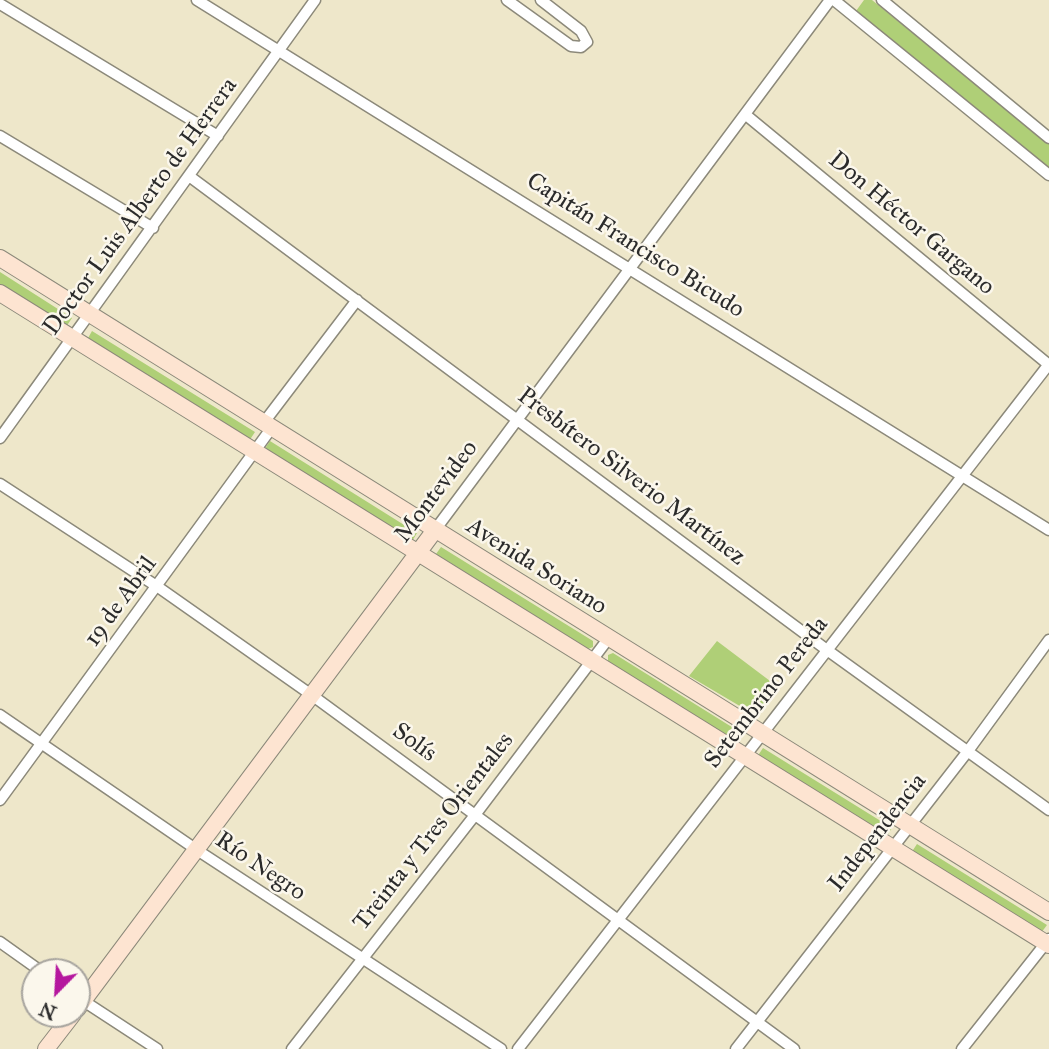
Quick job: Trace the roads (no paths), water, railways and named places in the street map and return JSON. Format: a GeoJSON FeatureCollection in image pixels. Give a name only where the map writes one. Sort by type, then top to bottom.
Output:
{"type":"FeatureCollection","features":[{"type":"Feature","properties":{"kind":"street","name":"Capitán Francisco Bicudo"},"geometry":{"type":"LineString","coordinates":[[197,0],[1049,530]]}},
{"type":"Feature","properties":{"kind":"street","name":"Doctor Luis Alberto de Herrera"},"geometry":{"type":"LineString","coordinates":[[0,438],[315,0]]}},
{"type":"Feature","properties":{"kind":"street"},"geometry":{"type":"LineString","coordinates":[[507,0],[571,46],[581,47],[587,42],[582,31],[541,0]]}},
{"type":"Feature","properties":{"kind":"street"},"geometry":{"type":"LineString","coordinates":[[832,0],[1049,175]]}},
{"type":"Feature","properties":{"kind":"street","name":"Montevideo"},"geometry":{"type":"LineString","coordinates":[[91,988],[520,420],[832,0]]}},
{"type":"Feature","properties":{"kind":"street"},"geometry":{"type":"LineString","coordinates":[[882,0],[1049,138]]}},
{"type":"Feature","properties":{"kind":"street"},"geometry":{"type":"LineString","coordinates":[[0,4],[218,136]]}},
{"type":"Feature","properties":{"kind":"street","name":"Don Héctor Gargano"},"geometry":{"type":"LineString","coordinates":[[746,115],[1049,364]]}},
{"type":"Feature","properties":{"kind":"street"},"geometry":{"type":"LineString","coordinates":[[0,136],[153,228]]}},
{"type":"Feature","properties":{"kind":"street","name":"Presbítero Silverio Martínez"},"geometry":{"type":"LineString","coordinates":[[189,176],[827,650],[1049,810]]}},
{"type":"Feature","properties":{"kind":"street","name":"Avenida Soriano"},"geometry":{"type":"LineString","coordinates":[[0,258],[269,424],[761,735],[1049,912]]}},
{"type":"Feature","properties":{"kind":"street","name":"Avenida Soriano"},"geometry":{"type":"LineString","coordinates":[[0,293],[892,849],[1048,942]]}},
{"type":"Feature","properties":{"kind":"street","name":"19 de Abril"},"geometry":{"type":"LineString","coordinates":[[0,800],[256,451],[269,424],[357,300]]}},
{"type":"Feature","properties":{"kind":"street","name":"Setembrino Pereda"},"geometry":{"type":"LineString","coordinates":[[518,1049],[1049,364]]}},
{"type":"Feature","properties":{"kind":"street","name":"Solís"},"geometry":{"type":"LineString","coordinates":[[0,484],[158,587],[313,695],[794,1049]]}},
{"type":"Feature","properties":{"kind":"street","name":"Treinta y Tres Orientales"},"geometry":{"type":"LineString","coordinates":[[292,1049],[608,639]]}},
{"type":"Feature","properties":{"kind":"street","name":"Independencia"},"geometry":{"type":"LineString","coordinates":[[736,1049],[968,751],[1049,640]]}},
{"type":"Feature","properties":{"kind":"street","name":"Río Negro"},"geometry":{"type":"LineString","coordinates":[[0,715],[197,850],[501,1049]]}},
{"type":"Feature","properties":{"kind":"street"},"geometry":{"type":"LineString","coordinates":[[962,1049],[1048,942]]}},
{"type":"Feature","properties":{"kind":"street"},"geometry":{"type":"LineString","coordinates":[[0,943],[22,958]]}},
{"type":"Feature","properties":{"kind":"street"},"geometry":{"type":"LineString","coordinates":[[91,1012],[157,1049]]}},
{"type":"Feature","properties":{"kind":"street","name":"Montevideo"},"geometry":{"type":"LineString","coordinates":[[46,1049],[61,1028]]}}]}
